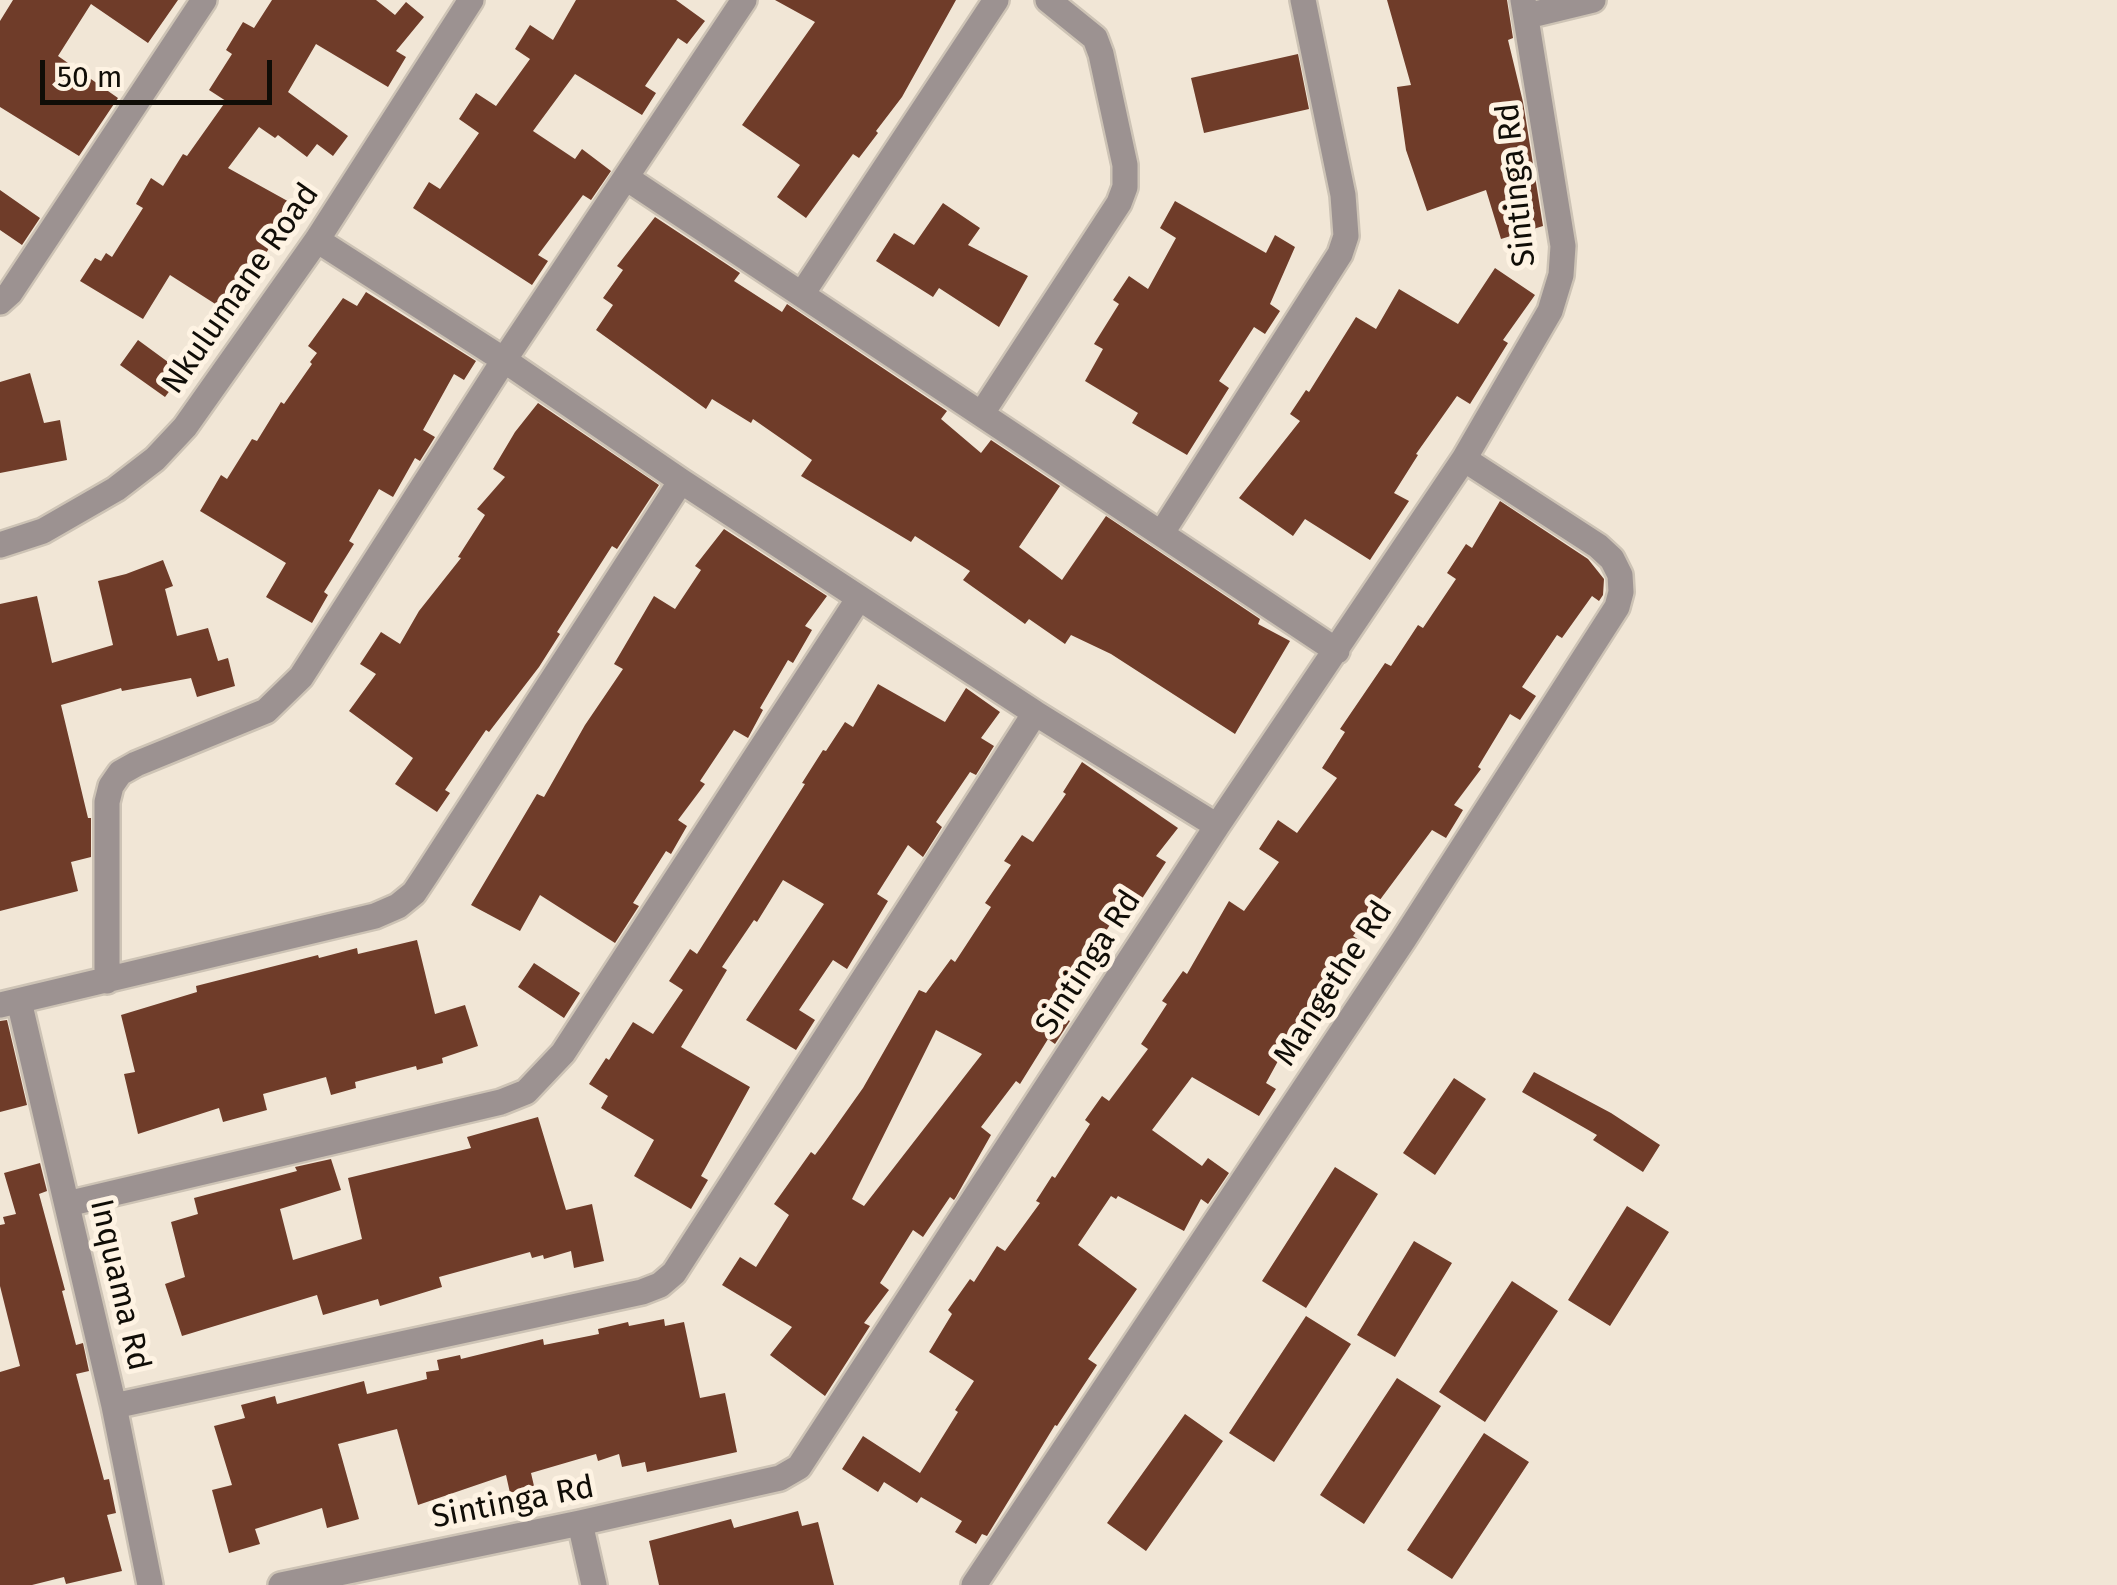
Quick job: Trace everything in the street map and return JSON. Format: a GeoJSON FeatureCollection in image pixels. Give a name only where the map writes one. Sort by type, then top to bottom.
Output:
{"type":"FeatureCollection","features":[{"type":"Feature","properties":{"kind":"street"},"geometry":{"type":"LineString","coordinates":[[0,302],[10,293],[204,0]]}},
{"type":"Feature","properties":{"kind":"street","name":"Nkulumane Road"},"geometry":{"type":"LineString","coordinates":[[0,545],[76,514],[155,459],[185,428],[317,240],[471,0]]}},
{"type":"Feature","properties":{"kind":"street"},"geometry":{"type":"LineString","coordinates":[[106,981],[107,802],[111,786],[120,773],[136,764],[266,711],[300,677],[504,360],[744,0]]}},
{"type":"Feature","properties":{"kind":"street"},"geometry":{"type":"LineString","coordinates":[[802,294],[996,0]]}},
{"type":"Feature","properties":{"kind":"street"},"geometry":{"type":"LineString","coordinates":[[982,412],[1119,203],[1125,187],[1125,165],[1102,54],[1084,26],[1048,0]]}},
{"type":"Feature","properties":{"kind":"street"},"geometry":{"type":"LineString","coordinates":[[1161,534],[1340,254],[1346,236],[1342,195],[1303,0]]}},
{"type":"Feature","properties":{"kind":"street"},"geometry":{"type":"LineString","coordinates":[[1525,8],[1593,0]]}},
{"type":"Feature","properties":{"kind":"street","name":"Sintinga Rd"},"geometry":{"type":"LineString","coordinates":[[281,1585],[376,1574],[780,1478],[799,1468],[1217,826],[1464,459],[1550,310],[1561,276],[1563,246],[1525,8]]}},
{"type":"Feature","properties":{"kind":"street"},"geometry":{"type":"LineString","coordinates":[[628,179],[1337,651]]}},
{"type":"Feature","properties":{"kind":"street"},"geometry":{"type":"LineString","coordinates":[[317,240],[1035,713],[1217,826]]}},
{"type":"Feature","properties":{"kind":"street","name":"Mangethe Rd"},"geometry":{"type":"LineString","coordinates":[[974,1585],[1404,939],[1617,607],[1622,592],[1620,575],[1612,559],[1464,459]]}},
{"type":"Feature","properties":{"kind":"street"},"geometry":{"type":"LineString","coordinates":[[10,1003],[374,916],[398,906],[414,892],[681,481]]}},
{"type":"Feature","properties":{"kind":"street"},"geometry":{"type":"LineString","coordinates":[[67,1204],[500,1102],[526,1092],[563,1053],[859,598]]}},
{"type":"Feature","properties":{"kind":"street"},"geometry":{"type":"LineString","coordinates":[[114,1406],[642,1292],[660,1284],[674,1273],[1035,713]]}},
{"type":"Feature","properties":{"kind":"street","name":"Inquama Rd"},"geometry":{"type":"LineString","coordinates":[[10,1003],[67,1204],[150,1585]]}},
{"type":"Feature","properties":{"kind":"street"},"geometry":{"type":"LineString","coordinates":[[580,1523],[594,1585]]}},
{"type":"Feature","properties":{"kind":"building"},"geometry":{"type":"Polygon","coordinates":[[[13,0],[178,0],[148,43],[91,4],[58,56],[118,98],[79,156],[0,107],[0,21],[13,0]]]}},
{"type":"Feature","properties":{"kind":"building"},"geometry":{"type":"Polygon","coordinates":[[[272,0],[376,0],[395,15],[406,2],[424,17],[396,51],[406,57],[388,87],[316,44],[288,92],[348,136],[333,156],[317,144],[307,157],[278,135],[275,138],[259,127],[228,168],[293,204],[252,279],[242,274],[220,307],[170,275],[143,319],[80,281],[95,258],[101,261],[106,253],[112,257],[143,208],[136,204],[151,178],[163,186],[226,101],[209,90],[232,54],[226,50],[243,22],[254,28],[272,0]]]}},
{"type":"Feature","properties":{"kind":"building"},"geometry":{"type":"Polygon","coordinates":[[[576,0],[676,0],[705,21],[687,44],[678,38],[645,86],[656,93],[642,115],[575,74],[533,131],[575,159],[582,149],[611,171],[591,200],[583,195],[538,255],[548,261],[532,285],[413,208],[429,182],[440,189],[479,133],[459,119],[476,93],[496,106],[530,59],[515,49],[530,25],[553,40],[576,0]]]}},
{"type":"Feature","properties":{"kind":"building"},"geometry":{"type":"Polygon","coordinates":[[[775,0],[956,0],[878,133],[859,158],[853,154],[806,218],[777,197],[800,165],[742,125],[815,22],[775,0]]]}},
{"type":"Feature","properties":{"kind":"building"},"geometry":{"type":"Polygon","coordinates":[[[1387,0],[1507,0],[1513,38],[1508,40],[1523,102],[1543,226],[1501,239],[1486,190],[1427,211],[1406,150],[1397,87],[1411,85],[1387,0]]]}},
{"type":"Feature","properties":{"kind":"building"},"geometry":{"type":"Polygon","coordinates":[[[1298,54],[1309,109],[1204,133],[1191,78],[1298,54]]]}},
{"type":"Feature","properties":{"kind":"building"},"geometry":{"type":"Polygon","coordinates":[[[0,190],[40,218],[22,245],[0,230],[0,190]]]}},
{"type":"Feature","properties":{"kind":"building"},"geometry":{"type":"Polygon","coordinates":[[[1175,201],[1266,253],[1275,235],[1295,247],[1270,304],[1280,311],[1265,334],[1254,327],[1219,381],[1229,388],[1187,455],[1132,423],[1138,413],[1085,381],[1103,349],[1094,344],[1119,304],[1113,300],[1129,276],[1148,289],[1176,238],[1160,228],[1175,201]]]}},
{"type":"Feature","properties":{"kind":"building"},"geometry":{"type":"Polygon","coordinates":[[[943,203],[980,228],[968,245],[1028,276],[999,327],[939,288],[933,297],[876,261],[894,233],[914,245],[943,203]]]}},
{"type":"Feature","properties":{"kind":"building"},"geometry":{"type":"Polygon","coordinates":[[[655,217],[740,273],[734,281],[782,312],[787,304],[947,411],[941,419],[981,453],[991,440],[1060,486],[1019,547],[1062,580],[1106,516],[1260,619],[1258,624],[1290,641],[1235,734],[1111,654],[1071,635],[1065,644],[1029,619],[1025,624],[963,580],[970,571],[915,536],[911,542],[801,476],[812,460],[753,419],[751,423],[712,399],[706,409],[596,330],[613,305],[603,298],[623,270],[617,266],[655,217]]]}},
{"type":"Feature","properties":{"kind":"building"},"geometry":{"type":"Polygon","coordinates":[[[1495,268],[1535,295],[1503,340],[1508,343],[1470,404],[1457,396],[1416,454],[1394,493],[1409,501],[1370,560],[1305,519],[1293,536],[1239,498],[1300,421],[1290,414],[1306,390],[1309,392],[1356,317],[1376,329],[1399,289],[1458,324],[1495,268]]]}},
{"type":"Feature","properties":{"kind":"building"},"geometry":{"type":"Polygon","coordinates":[[[366,292],[476,361],[464,380],[454,374],[423,430],[435,437],[420,461],[415,458],[393,497],[379,489],[349,541],[354,544],[324,592],[328,595],[312,623],[266,597],[286,563],[200,511],[221,475],[227,479],[252,439],[257,441],[281,402],[284,404],[312,364],[317,353],[308,346],[343,298],[357,306],[366,292]]]}},
{"type":"Feature","properties":{"kind":"building"},"geometry":{"type":"Polygon","coordinates":[[[138,340],[183,373],[165,397],[120,365],[138,340]]]}},
{"type":"Feature","properties":{"kind":"building"},"geometry":{"type":"Polygon","coordinates":[[[30,373],[44,423],[60,420],[67,460],[0,473],[0,382],[30,373]]]}},
{"type":"Feature","properties":{"kind":"building"},"geometry":{"type":"Polygon","coordinates":[[[538,403],[659,485],[617,549],[612,546],[539,667],[489,732],[486,730],[445,790],[450,793],[437,812],[395,784],[413,758],[349,711],[376,674],[360,664],[381,632],[400,644],[419,611],[461,558],[458,557],[485,515],[477,509],[505,477],[493,469],[538,403]]]}},
{"type":"Feature","properties":{"kind":"building"},"geometry":{"type":"Polygon","coordinates":[[[1500,501],[1588,559],[1604,579],[1603,595],[1599,601],[1592,596],[1562,638],[1557,635],[1522,687],[1536,696],[1520,720],[1510,714],[1478,767],[1481,769],[1454,805],[1463,810],[1446,838],[1432,830],[1353,936],[1359,940],[1341,967],[1347,970],[1321,1008],[1327,1011],[1304,1048],[1290,1039],[1266,1083],[1276,1089],[1259,1116],[1192,1077],[1152,1130],[1202,1166],[1208,1158],[1229,1173],[1208,1204],[1201,1199],[1184,1231],[1118,1196],[1111,1196],[1078,1245],[1137,1289],[1088,1359],[1097,1365],[987,1536],[982,1534],[976,1544],[955,1532],[962,1521],[921,1497],[917,1503],[884,1482],[878,1492],[842,1469],[863,1436],[920,1473],[974,1381],[929,1352],[952,1314],[948,1310],[970,1279],[974,1282],[997,1246],[1005,1251],[1090,1124],[1085,1120],[1102,1096],[1109,1101],[1148,1049],[1141,1044],[1167,1004],[1162,1001],[1183,971],[1187,974],[1229,901],[1244,911],[1279,862],[1259,849],[1278,820],[1297,833],[1337,778],[1322,768],[1345,732],[1340,729],[1385,663],[1391,666],[1418,625],[1423,628],[1456,579],[1447,573],[1466,544],[1472,548],[1500,501]]]}},
{"type":"Feature","properties":{"kind":"building"},"geometry":{"type":"Polygon","coordinates":[[[724,529],[827,596],[805,626],[812,630],[793,663],[788,660],[760,708],[763,710],[748,738],[734,730],[700,781],[705,784],[678,820],[687,826],[633,903],[639,906],[615,943],[540,895],[520,931],[471,905],[537,794],[544,797],[623,669],[614,664],[654,596],[675,609],[701,570],[695,566],[724,529]]]}},
{"type":"Feature","properties":{"kind":"building"},"geometry":{"type":"Polygon","coordinates":[[[163,560],[173,586],[165,589],[177,636],[208,628],[218,661],[228,658],[235,686],[197,697],[191,678],[122,691],[121,688],[61,705],[91,818],[91,857],[71,862],[78,891],[0,911],[0,604],[37,596],[52,663],[113,645],[98,581],[163,560]]]}},
{"type":"Feature","properties":{"kind":"building"},"geometry":{"type":"Polygon","coordinates":[[[878,684],[945,722],[966,688],[1000,712],[981,738],[994,746],[976,775],[970,772],[936,822],[942,827],[923,857],[908,845],[877,894],[888,901],[847,969],[833,960],[799,1010],[815,1020],[796,1050],[746,1020],[824,904],[783,880],[722,967],[727,970],[681,1047],[750,1087],[701,1176],[708,1180],[691,1209],[634,1176],[654,1140],[601,1108],[608,1096],[589,1084],[633,1022],[653,1034],[683,990],[669,981],[690,949],[697,954],[823,750],[845,722],[853,727],[878,684]]]}},
{"type":"Feature","properties":{"kind":"building"},"geometry":{"type":"Polygon","coordinates":[[[1082,762],[1178,828],[1156,856],[1166,862],[1124,926],[1113,920],[1084,965],[1081,963],[1052,1010],[1070,1021],[1055,1044],[1048,1039],[1020,1084],[1016,1081],[981,1127],[991,1135],[954,1200],[950,1197],[923,1237],[913,1230],[880,1283],[889,1290],[864,1323],[870,1326],[825,1396],[770,1355],[792,1327],[722,1285],[740,1257],[756,1267],[789,1215],[774,1204],[863,1088],[919,990],[926,993],[951,959],[955,962],[991,907],[985,903],[1011,865],[1004,861],[1022,835],[1033,842],[1066,794],[1063,792],[1082,762]],[[936,1030],[852,1199],[864,1206],[982,1054],[936,1030]]]}},
{"type":"Feature","properties":{"kind":"building"},"geometry":{"type":"Polygon","coordinates":[[[417,940],[435,1014],[465,1005],[478,1046],[442,1058],[443,1063],[355,1082],[356,1088],[331,1095],[326,1077],[263,1094],[267,1110],[223,1122],[219,1108],[138,1134],[124,1074],[135,1072],[121,1015],[197,992],[196,986],[318,955],[319,958],[357,948],[358,954],[417,940]]]}},
{"type":"Feature","properties":{"kind":"building"},"geometry":{"type":"Polygon","coordinates":[[[534,963],[580,993],[564,1018],[518,987],[534,963]]]}},
{"type":"Feature","properties":{"kind":"building"},"geometry":{"type":"Polygon","coordinates":[[[7,1020],[27,1105],[0,1112],[0,1021],[7,1020]]]}},
{"type":"Feature","properties":{"kind":"building"},"geometry":{"type":"Polygon","coordinates":[[[1534,1072],[1611,1113],[1660,1145],[1643,1172],[1593,1140],[1597,1135],[1522,1092],[1534,1072]]]}},
{"type":"Feature","properties":{"kind":"building"},"geometry":{"type":"Polygon","coordinates":[[[1454,1078],[1486,1099],[1435,1175],[1403,1153],[1454,1078]]]}},
{"type":"Feature","properties":{"kind":"building"},"geometry":{"type":"Polygon","coordinates":[[[538,1117],[566,1210],[592,1204],[604,1261],[574,1268],[571,1251],[544,1259],[543,1255],[532,1258],[530,1252],[439,1277],[442,1287],[380,1306],[378,1299],[323,1315],[317,1295],[182,1336],[165,1284],[185,1277],[171,1222],[198,1214],[194,1198],[331,1159],[341,1190],[280,1209],[293,1260],[362,1239],[348,1178],[471,1148],[467,1137],[538,1117]]]}},
{"type":"Feature","properties":{"kind":"building"},"geometry":{"type":"Polygon","coordinates":[[[40,1163],[47,1191],[39,1194],[76,1345],[83,1343],[89,1371],[76,1374],[104,1480],[109,1479],[116,1513],[107,1515],[122,1571],[66,1584],[64,1577],[32,1585],[0,1585],[0,1372],[20,1366],[0,1286],[0,1225],[5,1224],[3,1217],[16,1214],[4,1173],[40,1163]]]}},
{"type":"Feature","properties":{"kind":"building"},"geometry":{"type":"Polygon","coordinates":[[[1335,1167],[1378,1194],[1306,1308],[1262,1281],[1335,1167]]]}},
{"type":"Feature","properties":{"kind":"building"},"geometry":{"type":"Polygon","coordinates":[[[1627,1206],[1669,1232],[1610,1326],[1568,1300],[1627,1206]]]}},
{"type":"Feature","properties":{"kind":"building"},"geometry":{"type":"Polygon","coordinates":[[[1414,1241],[1452,1263],[1395,1357],[1357,1335],[1414,1241]]]}},
{"type":"Feature","properties":{"kind":"building"},"geometry":{"type":"Polygon","coordinates":[[[1512,1281],[1558,1311],[1485,1422],[1439,1392],[1512,1281]]]}},
{"type":"Feature","properties":{"kind":"building"},"geometry":{"type":"Polygon","coordinates":[[[1306,1316],[1351,1344],[1274,1462],[1229,1433],[1306,1316]]]}},
{"type":"Feature","properties":{"kind":"building"},"geometry":{"type":"Polygon","coordinates":[[[664,1319],[665,1326],[684,1322],[700,1398],[725,1393],[737,1452],[647,1472],[645,1462],[622,1467],[619,1454],[598,1461],[596,1454],[531,1473],[534,1486],[510,1493],[506,1475],[418,1505],[397,1429],[338,1444],[359,1519],[327,1528],[322,1508],[255,1529],[260,1544],[229,1553],[212,1490],[232,1485],[214,1426],[245,1418],[241,1405],[275,1396],[277,1404],[364,1381],[367,1394],[427,1379],[426,1372],[439,1370],[437,1360],[460,1355],[461,1359],[543,1339],[544,1345],[599,1334],[598,1329],[628,1322],[629,1326],[664,1319]]]}},
{"type":"Feature","properties":{"kind":"building"},"geometry":{"type":"Polygon","coordinates":[[[1397,1378],[1441,1406],[1364,1524],[1320,1495],[1397,1378]]]}},
{"type":"Feature","properties":{"kind":"building"},"geometry":{"type":"Polygon","coordinates":[[[1185,1414],[1223,1441],[1146,1551],[1107,1523],[1185,1414]]]}},
{"type":"Feature","properties":{"kind":"building"},"geometry":{"type":"Polygon","coordinates":[[[1484,1433],[1529,1462],[1452,1579],[1407,1550],[1484,1433]]]}},
{"type":"Feature","properties":{"kind":"building"},"geometry":{"type":"Polygon","coordinates":[[[798,1511],[802,1526],[818,1522],[834,1585],[659,1585],[649,1541],[731,1519],[734,1528],[798,1511]]]}}]}
